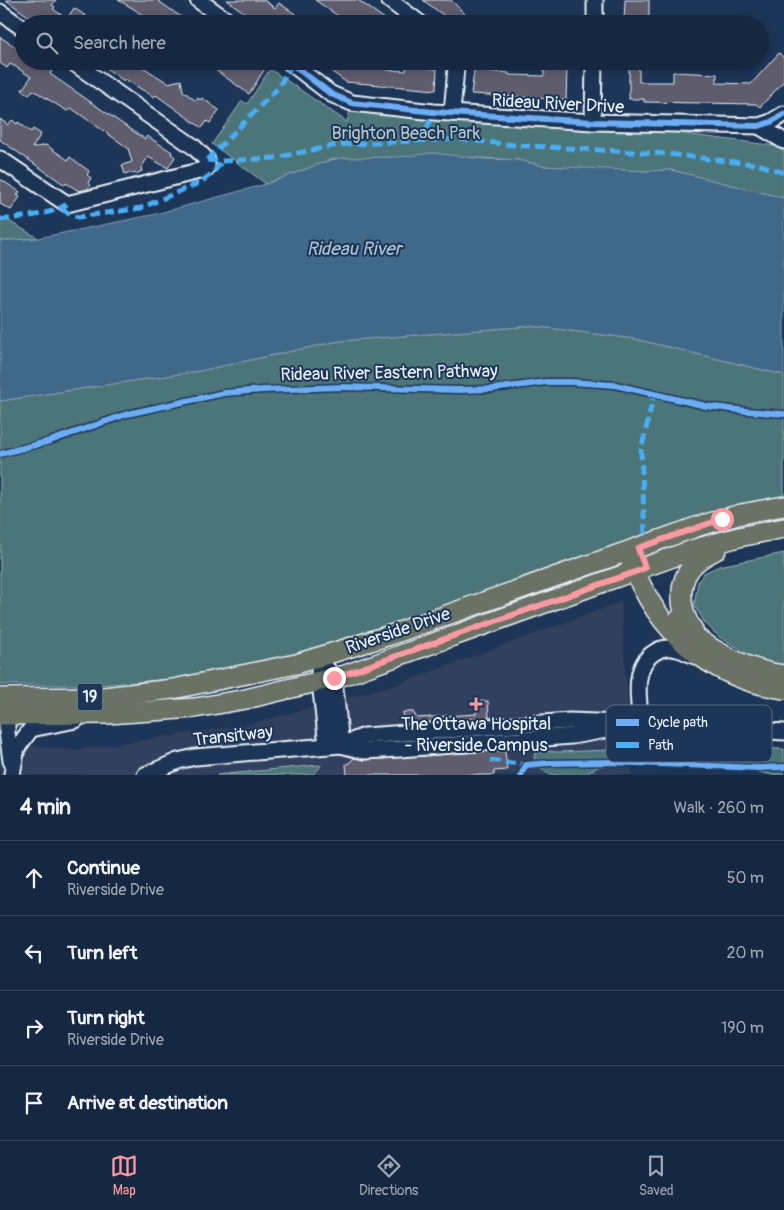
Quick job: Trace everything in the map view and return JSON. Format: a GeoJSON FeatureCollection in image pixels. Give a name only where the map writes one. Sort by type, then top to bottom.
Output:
{"type":"FeatureCollection","features":[{"type":"Feature","properties":{"kind":"main road","name":"Riverside Drive"},"geometry":{"type":"LineString","coordinates":[[3,707],[172,689],[251,674],[318,658],[390,635],[722,519],[784,506]]}},
{"type":"Feature","properties":{"kind":"main road","name":"Riverside Drive"},"geometry":{"type":"LineString","coordinates":[[3,707],[108,714],[195,708],[246,699],[327,680],[695,549],[739,537],[784,528]]}},
{"type":"Feature","properties":{"kind":"main road"},"geometry":{"type":"LineString","coordinates":[[697,637],[687,622],[684,613],[681,592],[683,582],[692,566],[699,559],[739,537]]}},
{"type":"Feature","properties":{"kind":"main road"},"geometry":{"type":"LineString","coordinates":[[632,549],[649,600],[666,623],[702,659],[737,677],[784,689]]}},
{"type":"Feature","properties":{"kind":"main road"},"geometry":{"type":"LineString","coordinates":[[640,570],[681,624],[697,637],[726,657],[756,669],[784,676]]}},
{"type":"Feature","properties":{"kind":"street"},"geometry":{"type":"LineString","coordinates":[[198,0],[219,15]]}},
{"type":"Feature","properties":{"kind":"street"},"geometry":{"type":"LineString","coordinates":[[389,0],[409,15]]}},
{"type":"Feature","properties":{"kind":"street"},"geometry":{"type":"LineString","coordinates":[[595,0],[595,15]]}},
{"type":"Feature","properties":{"kind":"street"},"geometry":{"type":"LineString","coordinates":[[0,12],[15,23]]}},
{"type":"Feature","properties":{"kind":"street"},"geometry":{"type":"LineString","coordinates":[[0,159],[67,204],[204,170],[208,160],[194,147],[84,70]]}},
{"type":"Feature","properties":{"kind":"street","name":"Rideau River Drive"},"geometry":{"type":"LineString","coordinates":[[300,70],[331,94],[352,103],[452,113],[593,122],[759,126],[771,122],[784,114]]}},
{"type":"Feature","properties":{"kind":"street"},"geometry":{"type":"LineString","coordinates":[[452,113],[456,70]]}},
{"type":"Feature","properties":{"kind":"street"},"geometry":{"type":"LineString","coordinates":[[593,122],[594,70]]}},
{"type":"Feature","properties":{"kind":"street","name":"Rideau River Drive"},"geometry":{"type":"LineString","coordinates":[[759,126],[784,140]]}},
{"type":"Feature","properties":{"kind":"street"},"geometry":{"type":"LineString","coordinates":[[640,705],[638,683],[642,666],[646,659],[660,649],[668,648],[677,648],[702,659]]}},
{"type":"Feature","properties":{"kind":"street"},"geometry":{"type":"LineString","coordinates":[[318,658],[327,680],[334,746]]}},
{"type":"Feature","properties":{"kind":"street"},"geometry":{"type":"LineString","coordinates":[[3,707],[12,774]]}},
{"type":"Feature","properties":{"kind":"street"},"geometry":{"type":"LineString","coordinates":[[12,774],[17,748],[31,729],[108,714]]}},
{"type":"Feature","properties":{"kind":"street","name":"Transitway"},"geometry":{"type":"LineString","coordinates":[[145,775],[178,761],[195,757],[334,746],[364,751],[399,749],[572,736],[606,730]]}},
{"type":"Feature","properties":{"kind":"shaded area","name":"The Ottawa Hospital - Riverside Campus"},"geometry":{"type":"Polygon","coordinates":[[[621,602],[628,705],[606,705],[606,762],[631,762],[632,775],[0,775],[0,743],[76,750],[251,724],[398,684],[621,602]]]}},
{"type":"Feature","properties":{"kind":"green space","name":"Brighton Beach Park"},"geometry":{"type":"Polygon","coordinates":[[[269,70],[271,70],[347,122],[352,103],[593,122],[784,147],[784,198],[671,170],[646,171],[543,166],[518,160],[458,157],[342,158],[330,160],[266,184],[212,144],[242,101],[247,104],[269,70]]]}},
{"type":"Feature","properties":{"kind":"green space"},"geometry":{"type":"Polygon","coordinates":[[[0,216],[38,238],[0,241],[0,216]]]}},
{"type":"Feature","properties":{"kind":"green space"},"geometry":{"type":"Polygon","coordinates":[[[532,326],[635,339],[784,375],[784,498],[765,500],[650,533],[316,651],[184,678],[98,685],[0,685],[0,401],[199,371],[339,341],[532,326]]]}},
{"type":"Feature","properties":{"kind":"green space"},"geometry":{"type":"Polygon","coordinates":[[[784,553],[784,668],[758,660],[718,636],[705,623],[694,605],[698,582],[704,573],[719,566],[784,553]]]}},
{"type":"Feature","properties":{"kind":"green space"},"geometry":{"type":"Polygon","coordinates":[[[772,749],[784,749],[784,775],[747,770],[621,763],[597,767],[585,775],[550,775],[539,767],[534,758],[535,753],[606,750],[606,762],[772,762],[772,749]]]}},
{"type":"Feature","properties":{"kind":"green space"},"geometry":{"type":"Polygon","coordinates":[[[321,766],[313,775],[217,775],[321,766]]]}},
{"type":"Feature","properties":{"kind":"water","name":"Rideau River"},"geometry":{"type":"Polygon","coordinates":[[[433,153],[483,159],[518,160],[543,166],[646,171],[671,170],[784,198],[784,375],[635,339],[532,326],[339,341],[199,371],[0,401],[0,241],[38,238],[152,215],[266,184],[330,160],[399,157],[433,153]]]}},
{"type":"Feature","properties":{"kind":"building"},"geometry":{"type":"Polygon","coordinates":[[[6,0],[56,0],[52,5],[55,7],[53,9],[61,15],[27,15],[6,0]]]}},
{"type":"Feature","properties":{"kind":"building"},"geometry":{"type":"Polygon","coordinates":[[[118,0],[157,0],[178,15],[142,15],[118,0]]]}},
{"type":"Feature","properties":{"kind":"building"},"geometry":{"type":"Polygon","coordinates":[[[227,0],[264,0],[275,8],[279,3],[297,15],[248,15],[227,0]]]}},
{"type":"Feature","properties":{"kind":"building"},"geometry":{"type":"Polygon","coordinates":[[[315,0],[358,0],[379,15],[337,15],[315,0]]]}},
{"type":"Feature","properties":{"kind":"building"},"geometry":{"type":"Polygon","coordinates":[[[423,0],[451,0],[466,15],[443,15],[423,0]]]}},
{"type":"Feature","properties":{"kind":"building"},"geometry":{"type":"Polygon","coordinates":[[[625,0],[649,0],[649,15],[624,15],[625,0]]]}},
{"type":"Feature","properties":{"kind":"building"},"geometry":{"type":"Polygon","coordinates":[[[74,8],[84,15],[70,15],[74,8]]]}},
{"type":"Feature","properties":{"kind":"building"},"geometry":{"type":"Polygon","coordinates":[[[0,37],[15,46],[15,66],[10,64],[7,68],[0,63],[0,37]]]}},
{"type":"Feature","properties":{"kind":"building"},"geometry":{"type":"Polygon","coordinates":[[[779,53],[784,58],[784,81],[760,107],[756,104],[644,102],[644,99],[629,99],[629,70],[639,70],[639,82],[673,82],[673,72],[717,74],[717,83],[751,84],[764,70],[769,70],[769,64],[779,53]]]}},
{"type":"Feature","properties":{"kind":"building"},"geometry":{"type":"Polygon","coordinates":[[[20,70],[51,70],[52,71],[50,74],[145,139],[147,136],[172,152],[171,154],[175,157],[168,168],[148,157],[141,168],[142,171],[136,174],[131,172],[125,174],[122,165],[132,162],[128,148],[71,108],[67,111],[33,90],[29,95],[22,90],[31,77],[20,70]]]}},
{"type":"Feature","properties":{"kind":"building"},"geometry":{"type":"Polygon","coordinates":[[[109,70],[147,70],[168,83],[181,80],[183,91],[196,101],[198,98],[200,100],[202,98],[219,110],[210,123],[207,121],[202,128],[156,95],[154,97],[125,79],[124,81],[109,70]]]}},
{"type":"Feature","properties":{"kind":"building"},"geometry":{"type":"Polygon","coordinates":[[[216,70],[264,70],[249,94],[216,70]]]}},
{"type":"Feature","properties":{"kind":"building"},"geometry":{"type":"Polygon","coordinates":[[[329,70],[437,70],[436,90],[346,82],[329,70]]]}},
{"type":"Feature","properties":{"kind":"building"},"geometry":{"type":"Polygon","coordinates":[[[474,70],[509,73],[509,75],[544,76],[544,70],[567,70],[566,100],[471,94],[474,70]]]}},
{"type":"Feature","properties":{"kind":"building"},"geometry":{"type":"Polygon","coordinates":[[[0,119],[8,125],[12,120],[17,124],[18,122],[31,132],[33,129],[41,134],[32,148],[46,145],[68,160],[70,157],[89,171],[87,175],[91,178],[88,183],[91,185],[88,189],[79,191],[66,183],[65,185],[0,140],[0,119]]]}},
{"type":"Feature","properties":{"kind":"building"},"geometry":{"type":"Polygon","coordinates":[[[0,179],[20,192],[17,195],[20,197],[11,210],[0,204],[0,179]]]}},
{"type":"Feature","properties":{"kind":"building"},"geometry":{"type":"Polygon","coordinates":[[[488,701],[489,718],[404,724],[403,712],[413,712],[417,718],[476,714],[476,702],[488,701]]]}},
{"type":"Feature","properties":{"kind":"building"},"geometry":{"type":"Polygon","coordinates":[[[505,751],[507,770],[494,771],[494,775],[347,775],[346,764],[354,758],[365,760],[505,751]]]}},
{"type":"Feature","properties":{"kind":"marked path"},"geometry":{"type":"LineString","coordinates":[[207,160],[278,88],[288,70]]}},
{"type":"Feature","properties":{"kind":"marked path"},"geometry":{"type":"LineString","coordinates":[[417,141],[426,130],[434,112]]}},
{"type":"Feature","properties":{"kind":"marked path"},"geometry":{"type":"LineString","coordinates":[[207,160],[274,158],[337,145],[458,139],[515,145],[667,154],[761,165],[784,173]]}},
{"type":"Feature","properties":{"kind":"marked path"},"geometry":{"type":"LineString","coordinates":[[62,208],[69,214],[78,217],[141,208],[201,182],[214,172],[222,161]]}},
{"type":"Feature","properties":{"kind":"marked path"},"geometry":{"type":"LineString","coordinates":[[0,220],[45,213],[67,204]]}},
{"type":"Feature","properties":{"kind":"marked path"},"geometry":{"type":"LineString","coordinates":[[645,534],[641,451],[654,394]]}},
{"type":"Feature","properties":{"kind":"marked path"},"geometry":{"type":"LineString","coordinates":[[490,760],[526,765]]}},
{"type":"Feature","properties":{"kind":"cycle path"},"geometry":{"type":"LineString","coordinates":[[300,70],[331,94],[352,103],[434,112],[593,122],[759,126],[771,122],[784,114]]}},
{"type":"Feature","properties":{"kind":"cycle path","name":"Rideau River Eastern Pathway"},"geometry":{"type":"LineString","coordinates":[[0,454],[50,441],[127,414],[224,393],[263,390],[342,387],[458,390],[492,389],[546,382],[571,382],[615,385],[706,406],[784,414]]}},
{"type":"Feature","properties":{"kind":"cycle path"},"geometry":{"type":"LineString","coordinates":[[521,775],[526,765],[549,763],[611,762],[760,768],[784,767]]}},
{"type":"Feature","properties":{"kind":"place","name":"The Ottawa Hospital - Riverside Campus"},"geometry":{"type":"Point","coordinates":[476,704]}},
{"type":"Feature","properties":{"kind":"route"},"geometry":{"type":"LineString","coordinates":[[334,678],[645,568],[638,548],[722,519]]}}]}
